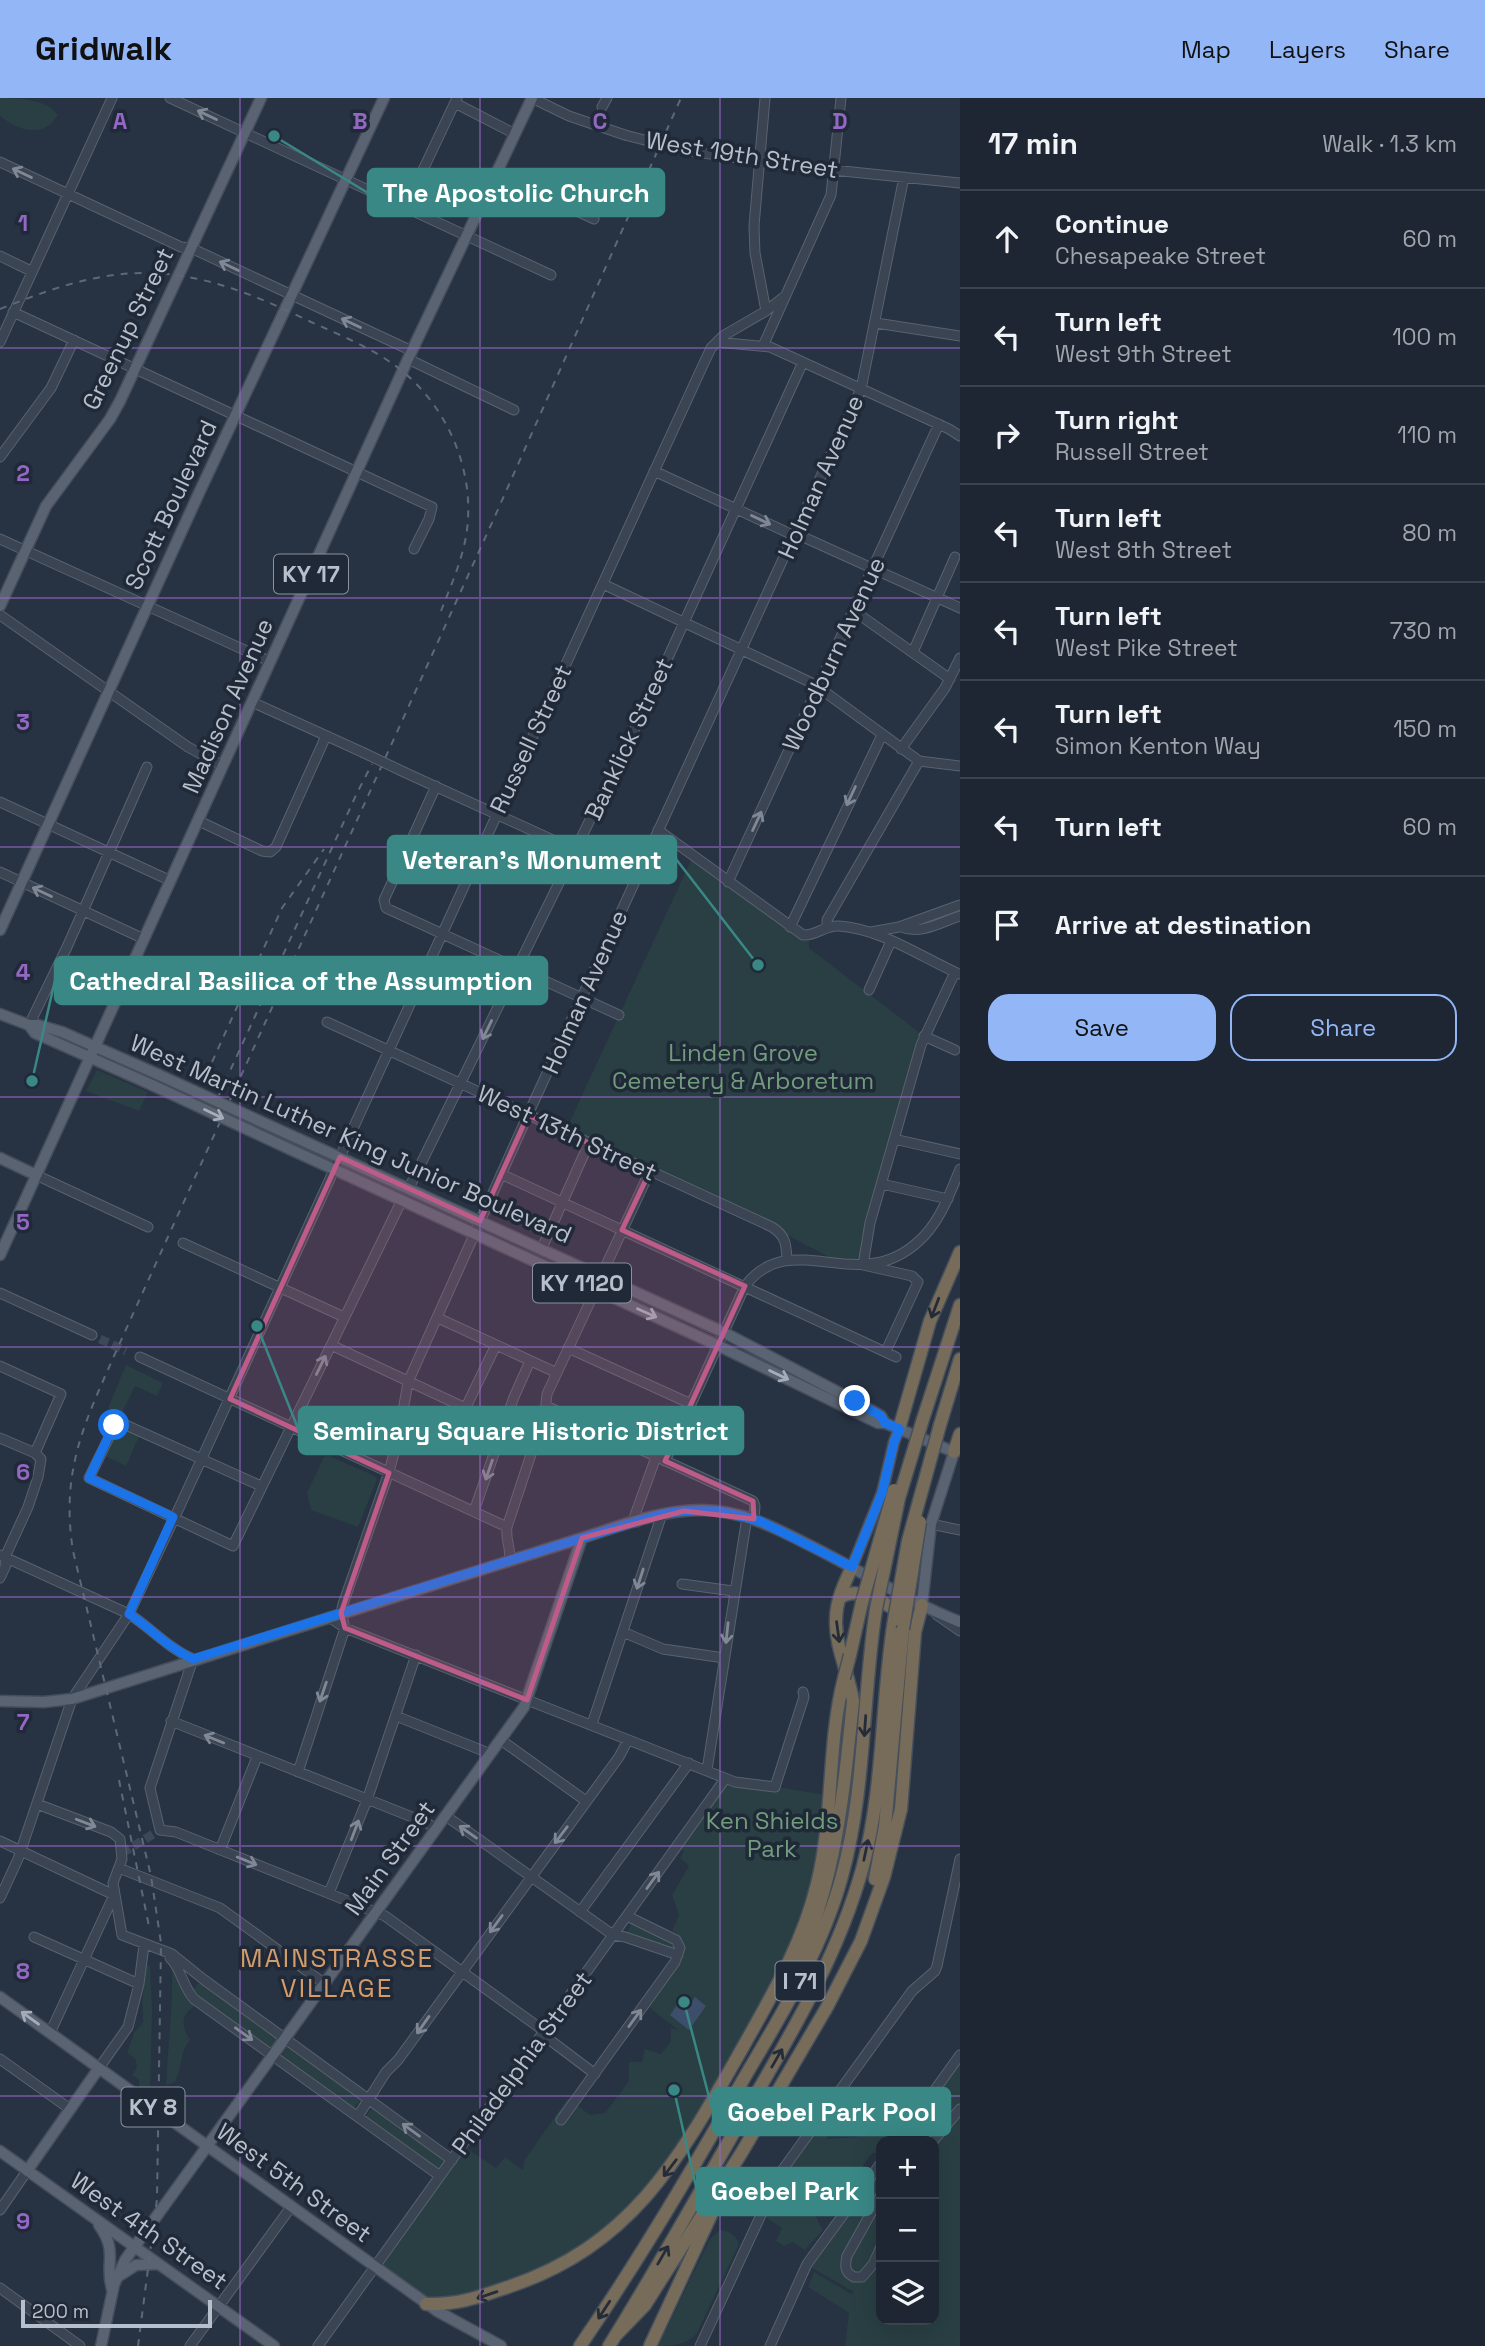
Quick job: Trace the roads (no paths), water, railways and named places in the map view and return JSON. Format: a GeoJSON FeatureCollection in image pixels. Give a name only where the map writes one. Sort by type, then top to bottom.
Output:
{"type":"FeatureCollection","features":[{"type":"Feature","properties":{"kind":"highway"},"geometry":{"type":"LineString","coordinates":[[900,1429],[930,1321],[960,1252]]}},
{"type":"Feature","properties":{"kind":"highway","name":"I 71"},"geometry":{"type":"LineString","coordinates":[[580,2346],[655,2231],[715,2129],[810,1962],[833,1905],[855,1821],[876,1609],[899,1498],[921,1418],[960,1305]]}},
{"type":"Feature","properties":{"kind":"highway"},"geometry":{"type":"LineString","coordinates":[[891,1827],[883,1779],[904,1627],[932,1452],[960,1359]]}},
{"type":"Feature","properties":{"kind":"highway"},"geometry":{"type":"LineString","coordinates":[[838,1773],[837,1716],[844,1678],[886,1513],[921,1418]]}},
{"type":"Feature","properties":{"kind":"highway"},"geometry":{"type":"LineString","coordinates":[[957,1453],[960,1434]]}},
{"type":"Feature","properties":{"kind":"highway"},"geometry":{"type":"LineString","coordinates":[[715,2129],[730,2088],[795,1971],[810,1938],[829,1878],[838,1773],[853,1701],[836,1619],[839,1599],[852,1567]]}},
{"type":"Feature","properties":{"kind":"highway"},"geometry":{"type":"LineString","coordinates":[[839,1599],[846,1593],[858,1592],[911,1616],[914,1622],[904,1627]]}},
{"type":"Feature","properties":{"kind":"highway"},"geometry":{"type":"LineString","coordinates":[[904,1627],[928,1608]]}},
{"type":"Feature","properties":{"kind":"highway"},"geometry":{"type":"LineString","coordinates":[[613,2340],[645,2305],[742,2152],[845,1973],[903,1781],[904,1627]]}},
{"type":"Feature","properties":{"kind":"highway","name":"I 71"},"geometry":{"type":"LineString","coordinates":[[613,2340],[798,2021],[829,1962],[854,1896],[883,1779]]}},
{"type":"Feature","properties":{"kind":"highway"},"geometry":{"type":"LineString","coordinates":[[426,2304],[464,2302],[556,2269],[613,2230],[657,2184],[697,2129],[782,1979],[812,1904],[833,1819]]}},
{"type":"Feature","properties":{"kind":"highway"},"geometry":{"type":"LineString","coordinates":[[650,2346],[742,2152]]}},
{"type":"Feature","properties":{"kind":"main road","name":"Greenup Street"},"geometry":{"type":"LineString","coordinates":[[0,606],[46,506],[110,419],[261,98]]}},
{"type":"Feature","properties":{"kind":"main road","name":"Scott Boulevard"},"geometry":{"type":"LineString","coordinates":[[0,930],[235,415],[384,98]]}},
{"type":"Feature","properties":{"kind":"main road","name":"Madison Avenue"},"geometry":{"type":"LineString","coordinates":[[0,1255],[410,355],[532,98]]}},
{"type":"Feature","properties":{"kind":"main road"},"geometry":{"type":"LineString","coordinates":[[0,1014],[29,1025]]}},
{"type":"Feature","properties":{"kind":"main road","name":"West Martin Luther King Junior Boulevard"},"geometry":{"type":"LineString","coordinates":[[29,1025],[62,1032],[157,1074],[723,1332],[855,1401],[881,1416],[885,1423]]}},
{"type":"Feature","properties":{"kind":"main road","name":"KY 1120"},"geometry":{"type":"LineString","coordinates":[[29,1025],[35,1033],[90,1059]]}},
{"type":"Feature","properties":{"kind":"main road","name":"West Martin Luther King Junior Boulevard"},"geometry":{"type":"LineString","coordinates":[[90,1059],[596,1289],[878,1423],[900,1429]]}},
{"type":"Feature","properties":{"kind":"main road"},"geometry":{"type":"LineString","coordinates":[[0,1158],[36,1175]]}},
{"type":"Feature","properties":{"kind":"main road"},"geometry":{"type":"LineString","coordinates":[[852,1567],[882,1493],[894,1442],[900,1429]]}},
{"type":"Feature","properties":{"kind":"main road","name":"KY 1120"},"geometry":{"type":"LineString","coordinates":[[900,1429],[957,1453]]}},
{"type":"Feature","properties":{"kind":"main road"},"geometry":{"type":"LineString","coordinates":[[928,1608],[931,1524],[957,1453]]}},
{"type":"Feature","properties":{"kind":"main road"},"geometry":{"type":"LineString","coordinates":[[1,1700],[72,1699],[637,1521],[662,1514],[703,1510],[750,1518],[775,1527],[928,1608],[960,1622]]}},
{"type":"Feature","properties":{"kind":"main road","name":"Main Street"},"geometry":{"type":"LineString","coordinates":[[113,2291],[117,2277],[136,2245],[491,1754],[527,1700],[582,1538]]}},
{"type":"Feature","properties":{"kind":"main road","name":"West 5th Street"},"geometry":{"type":"LineString","coordinates":[[0,1997],[426,2304],[501,2346]]}},
{"type":"Feature","properties":{"kind":"main road"},"geometry":{"type":"LineString","coordinates":[[27,2171],[99,2068]]}},
{"type":"Feature","properties":{"kind":"main road","name":"West 4th Street"},"geometry":{"type":"LineString","coordinates":[[0,2151],[136,2245],[274,2346]]}},
{"type":"Feature","properties":{"kind":"main road"},"geometry":{"type":"LineString","coordinates":[[94,2217],[108,2237],[111,2249],[109,2280],[113,2291],[102,2342]]}},
{"type":"Feature","properties":{"kind":"main road"},"geometry":{"type":"LineString","coordinates":[[117,2277],[142,2263],[163,2265]]}},
{"type":"Feature","properties":{"kind":"street"},"geometry":{"type":"LineString","coordinates":[[0,342],[112,98]]}},
{"type":"Feature","properties":{"kind":"street"},"geometry":{"type":"LineString","coordinates":[[170,98],[551,275]]}},
{"type":"Feature","properties":{"kind":"street","name":"West 19th Street"},"geometry":{"type":"LineString","coordinates":[[532,98],[569,116],[625,135],[683,150],[833,170],[960,183]]}},
{"type":"Feature","properties":{"kind":"street"},"geometry":{"type":"LineString","coordinates":[[765,98],[755,202],[755,253],[766,311]]}},
{"type":"Feature","properties":{"kind":"street","name":"Russell Street"},"geometry":{"type":"LineString","coordinates":[[763,346],[831,195],[841,98]]}},
{"type":"Feature","properties":{"kind":"street"},"geometry":{"type":"LineString","coordinates":[[405,208],[456,101],[515,134]]}},
{"type":"Feature","properties":{"kind":"street"},"geometry":{"type":"LineString","coordinates":[[0,162],[291,295],[514,410]]}},
{"type":"Feature","properties":{"kind":"street"},"geometry":{"type":"LineString","coordinates":[[497,174],[594,219]]}},
{"type":"Feature","properties":{"kind":"street","name":"Holman Avenue"},"geometry":{"type":"LineString","coordinates":[[341,1613],[389,1472],[408,1382],[861,389],[904,177]]}},
{"type":"Feature","properties":{"kind":"street"},"geometry":{"type":"LineString","coordinates":[[0,256],[31,271]]}},
{"type":"Feature","properties":{"kind":"street","name":"Russell Street"},"geometry":{"type":"LineString","coordinates":[[0,1898],[37,1804],[72,1699],[129,1614],[703,365],[723,336],[766,311],[785,296]]}},
{"type":"Feature","properties":{"kind":"street"},"geometry":{"type":"LineString","coordinates":[[13,312],[432,507],[414,550]]}},
{"type":"Feature","properties":{"kind":"street"},"geometry":{"type":"LineString","coordinates":[[876,323],[960,336]]}},
{"type":"Feature","properties":{"kind":"street"},"geometry":{"type":"LineString","coordinates":[[0,457],[51,388],[74,340]]}},
{"type":"Feature","properties":{"kind":"street"},"geometry":{"type":"LineString","coordinates":[[717,342],[763,346],[939,424],[960,436]]}},
{"type":"Feature","properties":{"kind":"street","name":"Banklick Street"},"geometry":{"type":"LineString","coordinates":[[409,1188],[634,733],[803,362]]}},
{"type":"Feature","properties":{"kind":"street","name":"Woodburn Avenue"},"geometry":{"type":"LineString","coordinates":[[728,882],[939,424]]}},
{"type":"Feature","properties":{"kind":"street"},"geometry":{"type":"LineString","coordinates":[[654,471],[794,536],[801,536],[960,608]]}},
{"type":"Feature","properties":{"kind":"street"},"geometry":{"type":"LineString","coordinates":[[0,539],[271,662]]}},
{"type":"Feature","properties":{"kind":"street"},"geometry":{"type":"LineString","coordinates":[[912,652],[955,557]]}},
{"type":"Feature","properties":{"kind":"street"},"geometry":{"type":"LineString","coordinates":[[603,584],[819,687],[919,761],[960,766]]}},
{"type":"Feature","properties":{"kind":"street"},"geometry":{"type":"LineString","coordinates":[[855,611],[950,679]]}},
{"type":"Feature","properties":{"kind":"street"},"geometry":{"type":"LineString","coordinates":[[0,615],[188,747],[223,766]]}},
{"type":"Feature","properties":{"kind":"street"},"geometry":{"type":"LineString","coordinates":[[901,749],[950,679],[960,658]]}},
{"type":"Feature","properties":{"kind":"street"},"geometry":{"type":"LineString","coordinates":[[253,702],[636,878]]}},
{"type":"Feature","properties":{"kind":"street"},"geometry":{"type":"LineString","coordinates":[[790,927],[882,735]]}},
{"type":"Feature","properties":{"kind":"street"},"geometry":{"type":"LineString","coordinates":[[199,821],[262,851],[270,852],[276,847],[326,736]]}},
{"type":"Feature","properties":{"kind":"street"},"geometry":{"type":"LineString","coordinates":[[827,927],[827,919],[919,761]]}},
{"type":"Feature","properties":{"kind":"street"},"geometry":{"type":"LineString","coordinates":[[29,1025],[83,912],[147,767]]}},
{"type":"Feature","properties":{"kind":"street"},"geometry":{"type":"LineString","coordinates":[[436,786],[384,905],[619,1015]]}},
{"type":"Feature","properties":{"kind":"street"},"geometry":{"type":"LineString","coordinates":[[0,802],[171,881]]}},
{"type":"Feature","properties":{"kind":"street"},"geometry":{"type":"LineString","coordinates":[[658,830],[803,935],[809,936],[827,927],[860,928],[958,973],[924,1036],[870,1223],[863,1265]]}},
{"type":"Feature","properties":{"kind":"street"},"geometry":{"type":"LineString","coordinates":[[0,872],[144,939]]}},
{"type":"Feature","properties":{"kind":"street"},"geometry":{"type":"LineString","coordinates":[[870,932],[899,927],[960,905]]}},
{"type":"Feature","properties":{"kind":"street"},"geometry":{"type":"LineString","coordinates":[[899,927],[905,930],[922,929],[960,916]]}},
{"type":"Feature","properties":{"kind":"street"},"geometry":{"type":"LineString","coordinates":[[869,990],[891,942]]}},
{"type":"Feature","properties":{"kind":"street","name":"West 13th Street"},"geometry":{"type":"LineString","coordinates":[[327,1022],[772,1227],[786,1242],[787,1259]]}},
{"type":"Feature","properties":{"kind":"street"},"geometry":{"type":"LineString","coordinates":[[924,1036],[955,1050]]}},
{"type":"Feature","properties":{"kind":"street"},"geometry":{"type":"LineString","coordinates":[[894,1139],[960,1154]]}},
{"type":"Feature","properties":{"kind":"street"},"geometry":{"type":"LineString","coordinates":[[542,1248],[589,1143]]}},
{"type":"Feature","properties":{"kind":"street"},"geometry":{"type":"LineString","coordinates":[[637,1521],[635,1515],[660,1459],[691,1404],[745,1286],[757,1273],[787,1259],[808,1259],[846,1266],[886,1262],[918,1242],[934,1224],[960,1169]]}},
{"type":"Feature","properties":{"kind":"street"},"geometry":{"type":"LineString","coordinates":[[601,1276],[650,1171]]}},
{"type":"Feature","properties":{"kind":"street"},"geometry":{"type":"LineString","coordinates":[[501,1174],[896,1357]]}},
{"type":"Feature","properties":{"kind":"street"},"geometry":{"type":"LineString","coordinates":[[36,1175],[148,1227]]}},
{"type":"Feature","properties":{"kind":"street"},"geometry":{"type":"LineString","coordinates":[[882,1184],[948,1199]]}},
{"type":"Feature","properties":{"kind":"street"},"geometry":{"type":"LineString","coordinates":[[261,1486],[117,1421],[89,1478],[233,1546],[402,1200]]}},
{"type":"Feature","properties":{"kind":"street"},"geometry":{"type":"LineString","coordinates":[[183,1243],[344,1317]]}},
{"type":"Feature","properties":{"kind":"street"},"geometry":{"type":"LineString","coordinates":[[863,1265],[912,1276],[918,1282],[886,1352]]}},
{"type":"Feature","properties":{"kind":"street"},"geometry":{"type":"LineString","coordinates":[[509,1561],[511,1554],[507,1527],[547,1394],[596,1289]]}},
{"type":"Feature","properties":{"kind":"street"},"geometry":{"type":"LineString","coordinates":[[0,1293],[92,1335]]}},
{"type":"Feature","properties":{"kind":"street"},"geometry":{"type":"LineString","coordinates":[[438,1318],[557,1373]]}},
{"type":"Feature","properties":{"kind":"street"},"geometry":{"type":"LineString","coordinates":[[331,1345],[504,1426]]}},
{"type":"Feature","properties":{"kind":"street"},"geometry":{"type":"LineString","coordinates":[[465,1409],[496,1345]]}},
{"type":"Feature","properties":{"kind":"street"},"geometry":{"type":"LineString","coordinates":[[568,1348],[691,1404]]}},
{"type":"Feature","properties":{"kind":"street"},"geometry":{"type":"LineString","coordinates":[[140,1357],[507,1527]]}},
{"type":"Feature","properties":{"kind":"street"},"geometry":{"type":"LineString","coordinates":[[474,1511],[530,1361]]}},
{"type":"Feature","properties":{"kind":"street"},"geometry":{"type":"LineString","coordinates":[[0,1366],[60,1394],[61,1399],[35,1453]]}},
{"type":"Feature","properties":{"kind":"street"},"geometry":{"type":"LineString","coordinates":[[545,1406],[753,1501],[755,1506],[733,1591],[707,1770]]}},
{"type":"Feature","properties":{"kind":"street"},"geometry":{"type":"LineString","coordinates":[[0,1438],[41,1458],[28,1507],[3,1556],[6,1564],[0,1578]]}},
{"type":"Feature","properties":{"kind":"street"},"geometry":{"type":"LineString","coordinates":[[592,1724],[662,1514]]}},
{"type":"Feature","properties":{"kind":"street"},"geometry":{"type":"LineString","coordinates":[[931,1524],[960,1530]]}},
{"type":"Feature","properties":{"kind":"street"},"geometry":{"type":"LineString","coordinates":[[3,1556],[129,1614],[166,1644],[193,1659],[150,1787],[160,1830],[176,1832],[384,1916],[595,2074]]}},
{"type":"Feature","properties":{"kind":"street"},"geometry":{"type":"LineString","coordinates":[[682,1584],[733,1591]]}},
{"type":"Feature","properties":{"kind":"street"},"geometry":{"type":"LineString","coordinates":[[928,1608],[960,1631]]}},
{"type":"Feature","properties":{"kind":"street"},"geometry":{"type":"LineString","coordinates":[[298,1772],[345,1628],[341,1613]]}},
{"type":"Feature","properties":{"kind":"street"},"geometry":{"type":"LineString","coordinates":[[328,1617],[345,1628],[725,1779],[775,1787],[804,1697],[803,1692]]}},
{"type":"Feature","properties":{"kind":"street"},"geometry":{"type":"LineString","coordinates":[[623,1632],[663,1648],[724,1658]]}},
{"type":"Feature","properties":{"kind":"street"},"geometry":{"type":"LineString","coordinates":[[329,1893],[368,1800],[416,1655]]}},
{"type":"Feature","properties":{"kind":"street"},"geometry":{"type":"LineString","coordinates":[[396,1716],[491,1754]]}},
{"type":"Feature","properties":{"kind":"street"},"geometry":{"type":"LineString","coordinates":[[171,1721],[436,1829]]}},
{"type":"Feature","properties":{"kind":"street"},"geometry":{"type":"LineString","coordinates":[[501,1740],[586,1801]]}},
{"type":"Feature","properties":{"kind":"street"},"geometry":{"type":"LineString","coordinates":[[358,2116],[383,2077],[619,1757],[628,1740]]}},
{"type":"Feature","properties":{"kind":"street"},"geometry":{"type":"LineString","coordinates":[[220,1850],[257,1757]]}},
{"type":"Feature","properties":{"kind":"street"},"geometry":{"type":"LineString","coordinates":[[580,1912],[689,1763]]}},
{"type":"Feature","properties":{"kind":"street","name":"Philadelphia Street"},"geometry":{"type":"LineString","coordinates":[[318,2346],[725,1779]]}},
{"type":"Feature","properties":{"kind":"street"},"geometry":{"type":"LineString","coordinates":[[37,1804],[116,1835],[120,1839],[122,1853],[113,1883],[122,1935],[172,1954],[452,2160]]}},
{"type":"Feature","properties":{"kind":"street"},"geometry":{"type":"LineString","coordinates":[[446,1816],[613,1936],[625,1937],[678,1955]]}},
{"type":"Feature","properties":{"kind":"street"},"geometry":{"type":"LineString","coordinates":[[0,1841],[114,1895]]}},
{"type":"Feature","properties":{"kind":"street"},"geometry":{"type":"LineString","coordinates":[[700,2346],[781,2172],[912,1991],[935,1971],[960,1859]]}},
{"type":"Feature","properties":{"kind":"street"},"geometry":{"type":"LineString","coordinates":[[119,1868],[220,1908],[325,1984]]}},
{"type":"Feature","properties":{"kind":"street"},"geometry":{"type":"LineString","coordinates":[[50,2033],[114,1895]]}},
{"type":"Feature","properties":{"kind":"street"},"geometry":{"type":"LineString","coordinates":[[561,2120],[676,1962],[680,1948],[676,1940],[627,1916]]}},
{"type":"Feature","properties":{"kind":"street"},"geometry":{"type":"LineString","coordinates":[[34,1937],[139,1984]]}},
{"type":"Feature","properties":{"kind":"street"},"geometry":{"type":"LineString","coordinates":[[99,2068],[128,2027],[139,1984],[144,1945]]}},
{"type":"Feature","properties":{"kind":"street"},"geometry":{"type":"LineString","coordinates":[[144,1945],[174,1961],[194,1999],[440,2176]]}},
{"type":"Feature","properties":{"kind":"street"},"geometry":{"type":"LineString","coordinates":[[190,1993],[193,1983],[203,1979]]}},
{"type":"Feature","properties":{"kind":"street"},"geometry":{"type":"LineString","coordinates":[[902,2136],[960,2055]]}},
{"type":"Feature","properties":{"kind":"street"},"geometry":{"type":"LineString","coordinates":[[0,2059],[69,2109]]}},
{"type":"Feature","properties":{"kind":"street"},"geometry":{"type":"LineString","coordinates":[[937,2136],[960,2109]]}},
{"type":"Feature","properties":{"kind":"street"},"geometry":{"type":"LineString","coordinates":[[770,2346],[807,2264],[876,2170]]}},
{"type":"Feature","properties":{"kind":"street"},"geometry":{"type":"LineString","coordinates":[[0,2210],[27,2171]]}},
{"type":"Feature","properties":{"kind":"street"},"geometry":{"type":"LineString","coordinates":[[876,2204],[847,2256],[845,2266],[848,2273],[854,2277],[862,2277],[876,2258]]}},
{"type":"Feature","properties":{"kind":"street"},"geometry":{"type":"LineString","coordinates":[[190,2346],[291,2207]]}},
{"type":"Feature","properties":{"kind":"street"},"geometry":{"type":"LineString","coordinates":[[0,2288],[80,2346]]}},
{"type":"Feature","properties":{"kind":"street"},"geometry":{"type":"LineString","coordinates":[[62,2346],[68,2337]]}},
{"type":"Feature","properties":{"kind":"water"},"geometry":{"type":"Polygon","coordinates":[[[695,1997],[706,2006],[689,2030],[670,2015],[677,2005],[686,2010],[695,1997]]]}},
{"type":"Feature","properties":{"kind":"tunnel"},"geometry":{"type":"LineString","coordinates":[[100,1339],[126,1351]]}},
{"type":"Feature","properties":{"kind":"tunnel"},"geometry":{"type":"LineString","coordinates":[[122,1853],[160,1830]]}},
{"type":"Feature","properties":{"kind":"railway"},"geometry":{"type":"LineString","coordinates":[[138,2346],[157,2199],[161,1943],[151,1876],[73,1551],[70,1521],[73,1469],[86,1422],[118,1347],[495,516],[681,98]]}},
{"type":"Feature","properties":{"kind":"railway"},"geometry":{"type":"LineString","coordinates":[[0,309],[91,279],[129,273],[169,274],[211,282],[251,295],[352,341],[393,364],[428,397],[441,416],[461,460],[466,483],[468,506],[465,541],[441,611]]}},
{"type":"Feature","properties":{"kind":"railway"},"geometry":{"type":"LineString","coordinates":[[219,1095],[372,764]]}},
{"type":"Feature","properties":{"kind":"railway"},"geometry":{"type":"LineString","coordinates":[[212,1062],[282,908],[324,849]]}},
{"type":"Feature","properties":{"kind":"railway"},"geometry":{"type":"LineString","coordinates":[[119,1780],[150,1931]]}},
{"type":"Feature","properties":{"kind":"place","name":"The Apostolic Church"},"geometry":{"type":"Point","coordinates":[274,136]}},
{"type":"Feature","properties":{"kind":"place","name":"Veteran’s Monument"},"geometry":{"type":"Point","coordinates":[758,965]}},
{"type":"Feature","properties":{"kind":"place","name":"Cathedral Basilica of the Assumption"},"geometry":{"type":"Point","coordinates":[32,1081]}},
{"type":"Feature","properties":{"kind":"place","name":"Seminary Square Historic District"},"geometry":{"type":"Point","coordinates":[257,1326]}},
{"type":"Feature","properties":{"kind":"place","name":"Goebel Park Pool"},"geometry":{"type":"Point","coordinates":[684,2002]}},
{"type":"Feature","properties":{"kind":"place","name":"Goebel Park"},"geometry":{"type":"Point","coordinates":[674,2090]}},
{"type":"Feature","properties":{"kind":"district","name":"MAINSTRASSE VILLAGE"},"geometry":{"type":"Point","coordinates":[337,1973]}},
{"type":"Feature","properties":{"kind":"park label","name":"Linden Grove Cemetery & Arboretum"},"geometry":{"type":"Point","coordinates":[743,1067]}},
{"type":"Feature","properties":{"kind":"park label","name":"Ken Shields Park"},"geometry":{"type":"Point","coordinates":[772,1835]}}]}
